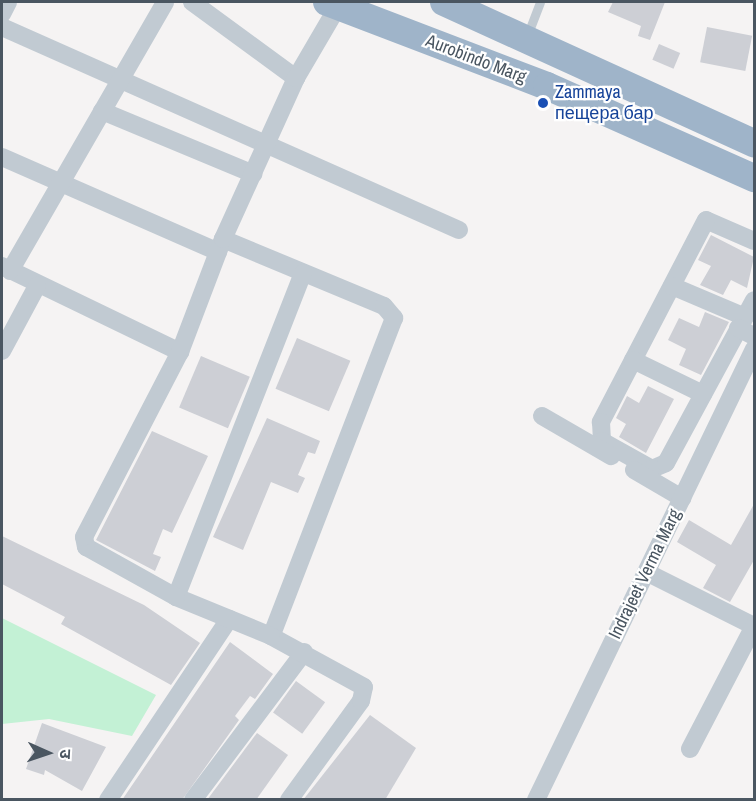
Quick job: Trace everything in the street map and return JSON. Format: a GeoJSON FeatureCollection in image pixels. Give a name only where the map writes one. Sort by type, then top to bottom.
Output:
{"type":"FeatureCollection","features":[{"type":"Feature","properties":{"kind":"highway","name":"Aurobindo Marg"},"geometry":{"type":"LineString","coordinates":[[444,2],[754,143]]}},
{"type":"Feature","properties":{"kind":"highway","name":"Aurobindo Marg"},"geometry":{"type":"LineString","coordinates":[[332,4],[548,87],[754,178]]}},
{"type":"Feature","properties":{"kind":"street"},"geometry":{"type":"LineString","coordinates":[[2,14],[8,2]]}},
{"type":"Feature","properties":{"kind":"street"},"geometry":{"type":"LineString","coordinates":[[165,2],[118,78],[59,186],[6,268],[37,286],[180,352]]}},
{"type":"Feature","properties":{"kind":"street"},"geometry":{"type":"LineString","coordinates":[[192,2],[296,78]]}},
{"type":"Feature","properties":{"kind":"street"},"geometry":{"type":"LineString","coordinates":[[289,800],[365,690],[304,652],[176,597],[86,547],[84,537],[180,352],[220,246],[332,4]]}},
{"type":"Feature","properties":{"kind":"street"},"geometry":{"type":"LineString","coordinates":[[2,27],[459,230]]}},
{"type":"Feature","properties":{"kind":"street"},"geometry":{"type":"LineString","coordinates":[[102,111],[253,174]]}},
{"type":"Feature","properties":{"kind":"street"},"geometry":{"type":"LineString","coordinates":[[2,157],[59,186],[220,246],[303,273],[384,306],[394,324],[271,636]]}},
{"type":"Feature","properties":{"kind":"street"},"geometry":{"type":"LineString","coordinates":[[754,241],[706,220],[633,360],[599,432],[602,441],[652,469],[666,463],[703,394],[746,327],[754,300]]}},
{"type":"Feature","properties":{"kind":"street"},"geometry":{"type":"LineString","coordinates":[[176,597],[303,273]]}},
{"type":"Feature","properties":{"kind":"street"},"geometry":{"type":"LineString","coordinates":[[2,351],[37,286]]}},
{"type":"Feature","properties":{"kind":"street"},"geometry":{"type":"LineString","coordinates":[[672,286],[746,327]]}},
{"type":"Feature","properties":{"kind":"street","name":"Indrajeet Verma Marg"},"geometry":{"type":"LineString","coordinates":[[536,800],[754,349]]}},
{"type":"Feature","properties":{"kind":"street"},"geometry":{"type":"LineString","coordinates":[[633,360],[703,394]]}},
{"type":"Feature","properties":{"kind":"street"},"geometry":{"type":"LineString","coordinates":[[542,416],[682,498]]}},
{"type":"Feature","properties":{"kind":"street"},"geometry":{"type":"LineString","coordinates":[[646,572],[754,626],[690,749]]}},
{"type":"Feature","properties":{"kind":"street"},"geometry":{"type":"LineString","coordinates":[[108,800],[229,619]]}},
{"type":"Feature","properties":{"kind":"street"},"geometry":{"type":"LineString","coordinates":[[193,800],[304,652]]}},
{"type":"Feature","properties":{"kind":"lane"},"geometry":{"type":"LineString","coordinates":[[526,38],[540,2]]}},
{"type":"Feature","properties":{"kind":"green space"},"geometry":{"type":"Polygon","coordinates":[[[2,618],[156,695],[132,736],[49,719],[2,724],[2,618]]]}},
{"type":"Feature","properties":{"kind":"building"},"geometry":{"type":"Polygon","coordinates":[[[613,2],[665,2],[650,40],[638,36],[641,26],[608,12],[613,2]]]}},
{"type":"Feature","properties":{"kind":"building"},"geometry":{"type":"Polygon","coordinates":[[[707,27],[752,36],[745,71],[700,62],[707,27]]]}},
{"type":"Feature","properties":{"kind":"building"},"geometry":{"type":"Polygon","coordinates":[[[659,44],[680,53],[674,69],[652,60],[659,44]]]}},
{"type":"Feature","properties":{"kind":"building"},"geometry":{"type":"Polygon","coordinates":[[[711,235],[754,257],[747,288],[731,280],[723,295],[700,285],[711,266],[698,260],[711,235]]]}},
{"type":"Feature","properties":{"kind":"building"},"geometry":{"type":"Polygon","coordinates":[[[705,312],[729,322],[701,375],[679,365],[686,349],[668,340],[679,318],[699,327],[705,312]]]}},
{"type":"Feature","properties":{"kind":"building"},"geometry":{"type":"Polygon","coordinates":[[[297,338],[350,361],[329,411],[276,389],[297,338]]]}},
{"type":"Feature","properties":{"kind":"building"},"geometry":{"type":"Polygon","coordinates":[[[201,356],[250,377],[228,428],[179,408],[201,356]]]}},
{"type":"Feature","properties":{"kind":"building"},"geometry":{"type":"Polygon","coordinates":[[[648,386],[674,399],[646,453],[619,437],[626,424],[616,418],[627,396],[639,403],[648,386]]]}},
{"type":"Feature","properties":{"kind":"building"},"geometry":{"type":"Polygon","coordinates":[[[267,418],[320,441],[315,454],[308,452],[298,475],[305,478],[298,493],[271,482],[243,550],[213,537],[267,418]]]}},
{"type":"Feature","properties":{"kind":"building"},"geometry":{"type":"Polygon","coordinates":[[[152,431],[208,456],[172,533],[163,529],[153,554],[161,557],[155,571],[96,540],[152,431]]]}},
{"type":"Feature","properties":{"kind":"building"},"geometry":{"type":"Polygon","coordinates":[[[754,504],[754,560],[730,602],[703,588],[716,565],[677,542],[689,520],[731,545],[754,504]]]}},
{"type":"Feature","properties":{"kind":"building"},"geometry":{"type":"Polygon","coordinates":[[[2,536],[144,605],[200,643],[171,685],[61,624],[65,617],[2,584],[2,536]]]}},
{"type":"Feature","properties":{"kind":"building"},"geometry":{"type":"Polygon","coordinates":[[[230,642],[273,674],[255,699],[250,696],[235,716],[239,720],[182,800],[122,800],[230,642]]]}},
{"type":"Feature","properties":{"kind":"building"},"geometry":{"type":"Polygon","coordinates":[[[296,681],[325,702],[302,734],[273,713],[296,681]]]}},
{"type":"Feature","properties":{"kind":"building"},"geometry":{"type":"Polygon","coordinates":[[[370,715],[416,748],[385,800],[303,800],[370,715]]]}},
{"type":"Feature","properties":{"kind":"building"},"geometry":{"type":"Polygon","coordinates":[[[42,723],[106,747],[82,791],[45,770],[44,775],[26,769],[42,723]]]}},
{"type":"Feature","properties":{"kind":"building"},"geometry":{"type":"Polygon","coordinates":[[[257,733],[288,755],[256,800],[207,800],[257,733]]]}},
{"type":"Feature","properties":{"kind":"place","name":"Zammaya пещера бар"},"geometry":{"type":"Point","coordinates":[543,103]}}]}
